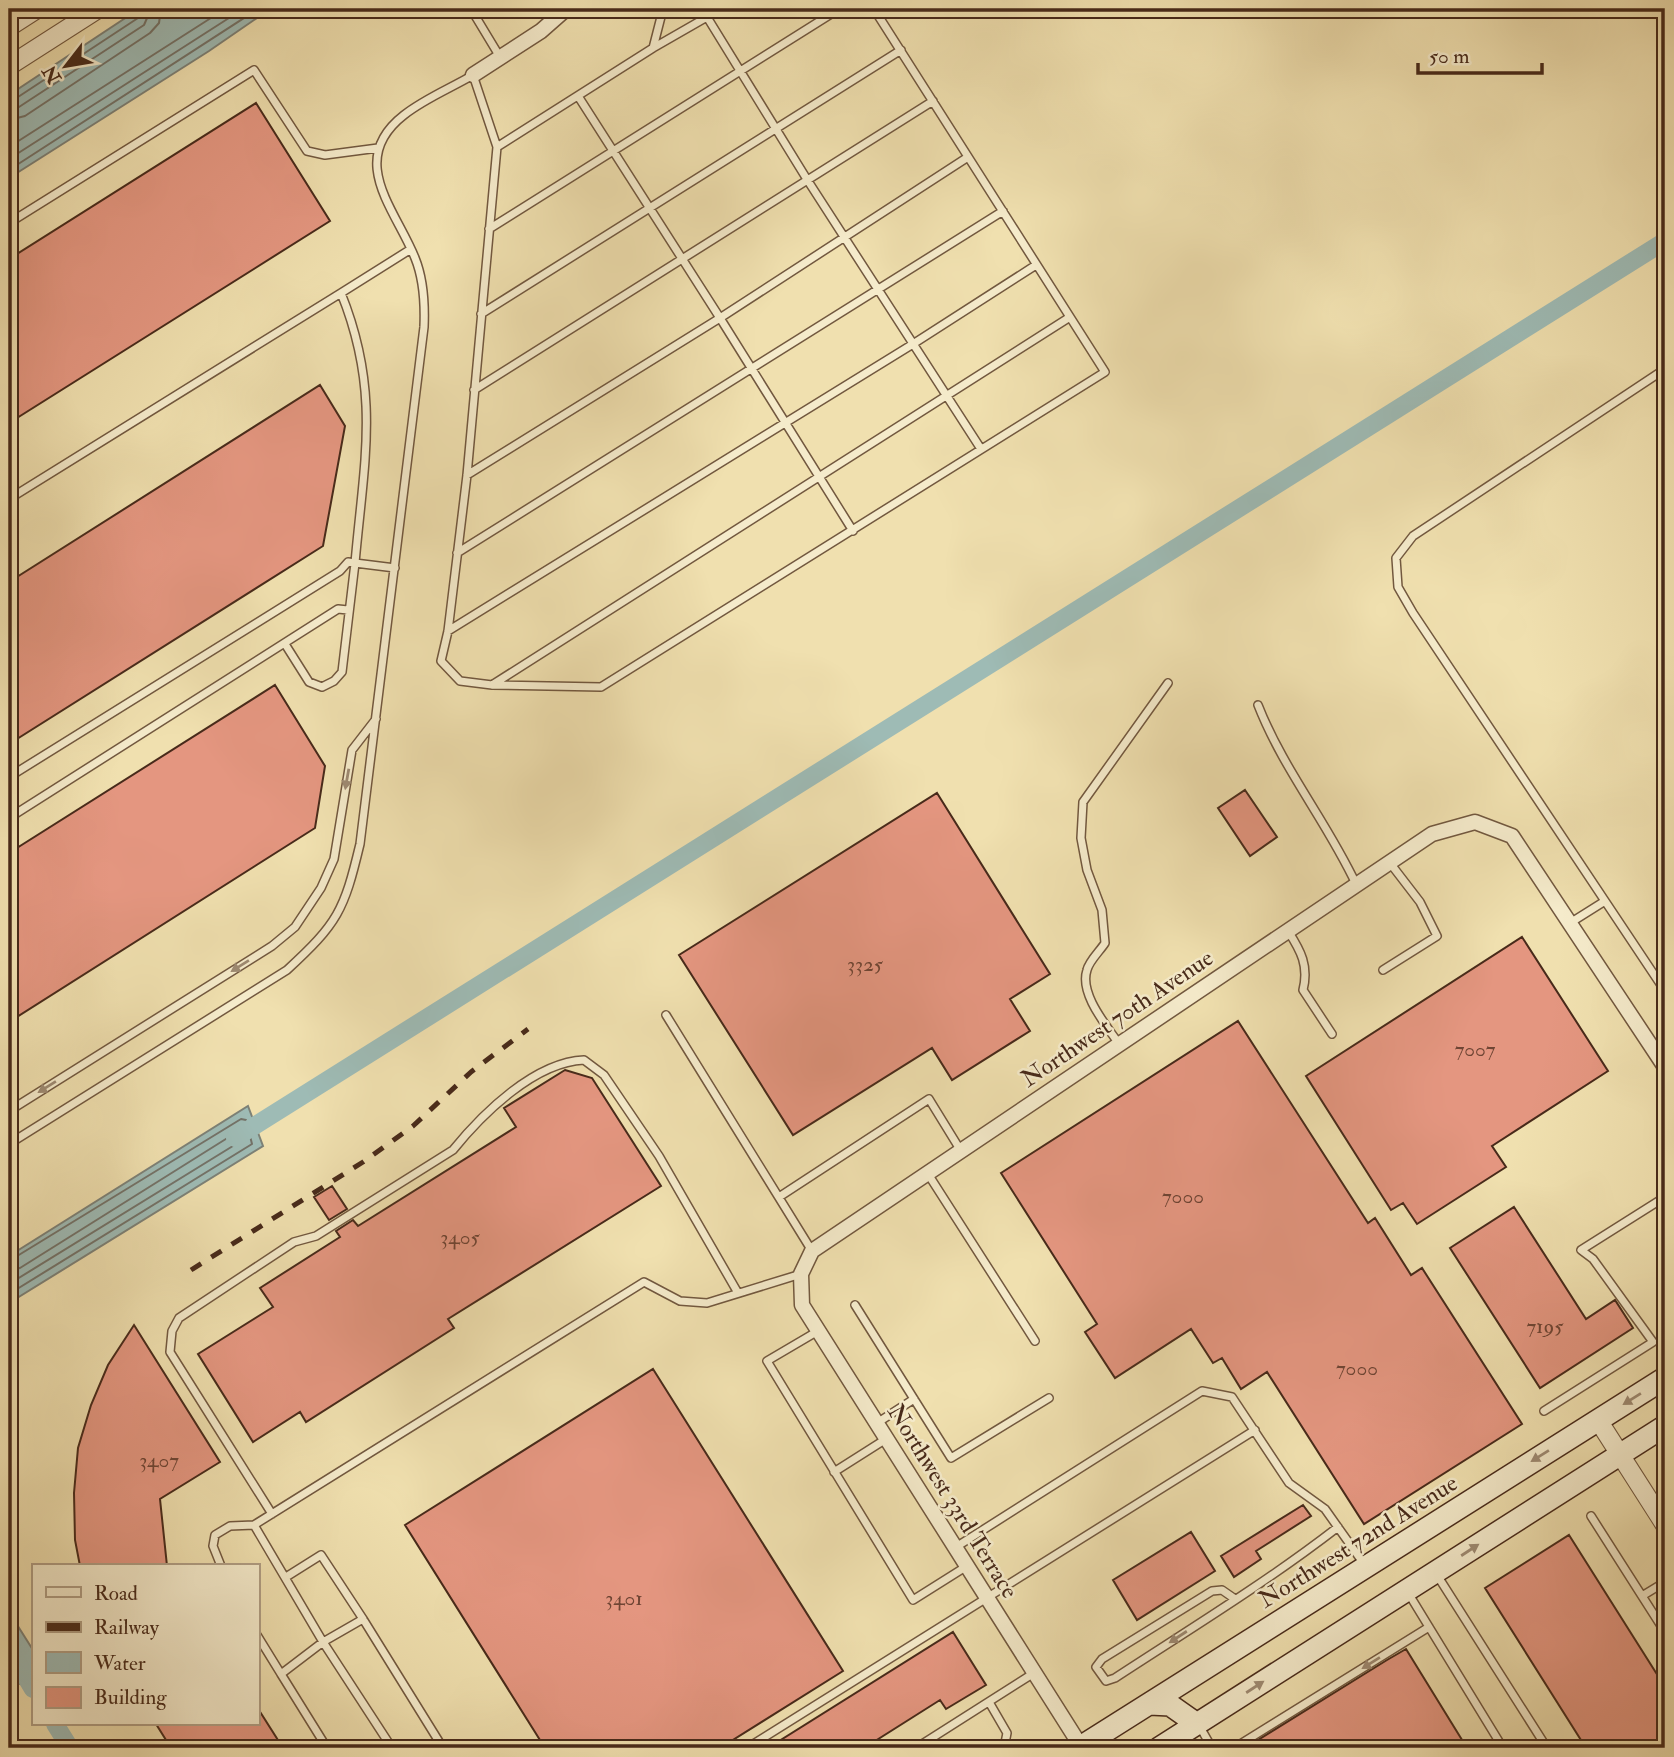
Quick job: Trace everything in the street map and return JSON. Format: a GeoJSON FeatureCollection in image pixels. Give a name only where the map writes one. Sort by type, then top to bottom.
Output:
{"type":"FeatureCollection","features":[{"type":"Feature","properties":{"kind":"main road","name":"Northwest 72nd Avenue"},"geometry":{"type":"LineString","coordinates":[[1081,1748],[1665,1378]]}},
{"type":"Feature","properties":{"kind":"main road"},"geometry":{"type":"LineString","coordinates":[[1159,1748],[1665,1426]]}},
{"type":"Feature","properties":{"kind":"main road"},"geometry":{"type":"LineString","coordinates":[[1150,1704],[1170,1705],[1197,1724]]}},
{"type":"Feature","properties":{"kind":"street"},"geometry":{"type":"LineString","coordinates":[[9,27],[37,9]]}},
{"type":"Feature","properties":{"kind":"street"},"geometry":{"type":"LineString","coordinates":[[9,66],[98,9]]}},
{"type":"Feature","properties":{"kind":"street"},"geometry":{"type":"LineString","coordinates":[[474,75],[541,31],[566,9]]}},
{"type":"Feature","properties":{"kind":"street","name":"Northwest 70th Avenue"},"geometry":{"type":"LineString","coordinates":[[812,1251],[1432,834],[1475,822],[1512,836],[1570,923]]}},
{"type":"Feature","properties":{"kind":"street"},"geometry":{"type":"LineString","coordinates":[[1570,923],[1665,1067]]}},
{"type":"Feature","properties":{"kind":"street"},"geometry":{"type":"LineString","coordinates":[[801,1274],[812,1251]]}},
{"type":"Feature","properties":{"kind":"street","name":"Northwest 33rd Terrace"},"geometry":{"type":"LineString","coordinates":[[801,1274],[802,1305],[1081,1748]]}},
{"type":"Feature","properties":{"kind":"street"},"geometry":{"type":"LineString","coordinates":[[1598,1420],[1665,1525]]}},
{"type":"Feature","properties":{"kind":"lane"},"geometry":{"type":"LineString","coordinates":[[471,9],[500,58]]}},
{"type":"Feature","properties":{"kind":"lane"},"geometry":{"type":"LineString","coordinates":[[653,48],[663,9]]}},
{"type":"Feature","properties":{"kind":"lane"},"geometry":{"type":"LineString","coordinates":[[497,147],[720,9]]}},
{"type":"Feature","properties":{"kind":"lane"},"geometry":{"type":"LineString","coordinates":[[489,229],[611,149],[839,9]]}},
{"type":"Feature","properties":{"kind":"lane"},"geometry":{"type":"LineString","coordinates":[[9,1144],[288,970],[325,935],[342,909],[360,845],[424,327],[423,285],[411,249],[383,198],[377,167],[379,148],[390,127],[404,114],[474,75],[497,147],[467,475],[448,631],[440,661],[460,681],[492,685],[601,687],[1105,372],[874,9]]}},
{"type":"Feature","properties":{"kind":"lane"},"geometry":{"type":"LineString","coordinates":[[707,17],[808,181],[981,449]]}},
{"type":"Feature","properties":{"kind":"lane"},"geometry":{"type":"LineString","coordinates":[[481,314],[901,50]]}},
{"type":"Feature","properties":{"kind":"lane"},"geometry":{"type":"LineString","coordinates":[[9,223],[254,70],[307,151],[325,155],[379,148]]}},
{"type":"Feature","properties":{"kind":"lane"},"geometry":{"type":"LineString","coordinates":[[578,96],[853,531]]}},
{"type":"Feature","properties":{"kind":"lane"},"geometry":{"type":"LineString","coordinates":[[474,390],[933,102]]}},
{"type":"Feature","properties":{"kind":"lane"},"geometry":{"type":"LineString","coordinates":[[467,475],[720,318],[968,157]]}},
{"type":"Feature","properties":{"kind":"lane"},"geometry":{"type":"LineString","coordinates":[[457,553],[1003,211]]}},
{"type":"Feature","properties":{"kind":"lane"},"geometry":{"type":"LineString","coordinates":[[9,499],[411,249]]}},
{"type":"Feature","properties":{"kind":"lane"},"geometry":{"type":"LineString","coordinates":[[448,631],[914,344],[1036,265]]}},
{"type":"Feature","properties":{"kind":"lane"},"geometry":{"type":"LineString","coordinates":[[285,644],[309,682],[315,686],[328,685],[342,672],[369,410],[361,352],[341,293]]}},
{"type":"Feature","properties":{"kind":"lane"},"geometry":{"type":"LineString","coordinates":[[492,685],[1070,317]]}},
{"type":"Feature","properties":{"kind":"lane"},"geometry":{"type":"LineString","coordinates":[[1665,369],[1413,536],[1396,558],[1398,587],[1413,613],[1665,991]]}},
{"type":"Feature","properties":{"kind":"lane"},"geometry":{"type":"LineString","coordinates":[[9,777],[340,571],[348,562],[395,568]]}},
{"type":"Feature","properties":{"kind":"lane"},"geometry":{"type":"LineString","coordinates":[[9,818],[338,609],[348,610]]}},
{"type":"Feature","properties":{"kind":"lane"},"geometry":{"type":"LineString","coordinates":[[1119,1044],[1098,1014],[1085,984],[1087,969],[1105,943],[1102,910],[1087,870],[1081,838],[1083,802],[1168,683]]}},
{"type":"Feature","properties":{"kind":"lane"},"geometry":{"type":"LineString","coordinates":[[1258,705],[1268,731],[1334,838],[1357,885]]}},
{"type":"Feature","properties":{"kind":"lane"},"geometry":{"type":"LineString","coordinates":[[9,1111],[272,946],[295,927],[314,901],[334,859],[352,750],[376,719]]}},
{"type":"Feature","properties":{"kind":"lane"},"geometry":{"type":"LineString","coordinates":[[1382,970],[1437,936],[1420,902],[1390,863]]}},
{"type":"Feature","properties":{"kind":"lane"},"geometry":{"type":"LineString","coordinates":[[1570,923],[1605,901]]}},
{"type":"Feature","properties":{"kind":"lane"},"geometry":{"type":"LineString","coordinates":[[1288,931],[1303,954],[1306,976],[1303,990],[1332,1034]]}},
{"type":"Feature","properties":{"kind":"lane"},"geometry":{"type":"LineString","coordinates":[[666,1015],[812,1251]]}},
{"type":"Feature","properties":{"kind":"lane"},"geometry":{"type":"LineString","coordinates":[[272,1514],[170,1352],[172,1331],[179,1318],[294,1242],[316,1236],[453,1150],[470,1129],[525,1084],[566,1061],[584,1060],[604,1075],[659,1156],[738,1293]]}},
{"type":"Feature","properties":{"kind":"lane"},"geometry":{"type":"LineString","coordinates":[[779,1197],[929,1099],[961,1151]]}},
{"type":"Feature","properties":{"kind":"lane"},"geometry":{"type":"LineString","coordinates":[[928,1173],[1035,1341]]}},
{"type":"Feature","properties":{"kind":"lane"},"geometry":{"type":"LineString","coordinates":[[1544,1411],[1653,1342],[1600,1268],[1581,1250],[1665,1198]]}},
{"type":"Feature","properties":{"kind":"lane"},"geometry":{"type":"LineString","coordinates":[[220,1564],[213,1546],[215,1535],[230,1526],[254,1525],[645,1282],[667,1295],[691,1303],[707,1303],[801,1274]]}},
{"type":"Feature","properties":{"kind":"lane"},"geometry":{"type":"LineString","coordinates":[[855,1305],[951,1458],[1049,1398]]}},
{"type":"Feature","properties":{"kind":"lane"},"geometry":{"type":"LineString","coordinates":[[818,1331],[767,1362],[913,1600],[967,1566]]}},
{"type":"Feature","properties":{"kind":"lane"},"geometry":{"type":"LineString","coordinates":[[955,1548],[1202,1391],[1232,1397],[1289,1483],[1325,1509],[1366,1567]]}},
{"type":"Feature","properties":{"kind":"lane"},"geometry":{"type":"LineString","coordinates":[[876,1423],[914,1399]]}},
{"type":"Feature","properties":{"kind":"lane"},"geometry":{"type":"LineString","coordinates":[[747,1748],[1255,1430]]}},
{"type":"Feature","properties":{"kind":"lane"},"geometry":{"type":"LineString","coordinates":[[834,1472],[886,1439]]}},
{"type":"Feature","properties":{"kind":"lane"},"geometry":{"type":"LineString","coordinates":[[1591,1516],[1665,1632]]}},
{"type":"Feature","properties":{"kind":"lane"},"geometry":{"type":"LineString","coordinates":[[254,1525],[323,1642],[392,1748]]}},
{"type":"Feature","properties":{"kind":"lane"},"geometry":{"type":"LineString","coordinates":[[1235,1599],[1222,1590],[1212,1591],[1102,1659],[1096,1667],[1105,1681],[1115,1678],[1235,1599],[1338,1527]]}},
{"type":"Feature","properties":{"kind":"lane"},"geometry":{"type":"LineString","coordinates":[[285,1577],[321,1555],[443,1748]]}},
{"type":"Feature","properties":{"kind":"lane"},"geometry":{"type":"LineString","coordinates":[[1435,1572],[1547,1748]]}},
{"type":"Feature","properties":{"kind":"lane"},"geometry":{"type":"LineString","coordinates":[[1642,1596],[1665,1582]]}},
{"type":"Feature","properties":{"kind":"lane"},"geometry":{"type":"LineString","coordinates":[[1407,1591],[1503,1748]]}},
{"type":"Feature","properties":{"kind":"lane"},"geometry":{"type":"LineString","coordinates":[[281,1674],[323,1642],[363,1619]]}},
{"type":"Feature","properties":{"kind":"lane"},"geometry":{"type":"LineString","coordinates":[[1234,1748],[1429,1627]]}},
{"type":"Feature","properties":{"kind":"lane"},"geometry":{"type":"LineString","coordinates":[[259,1638],[327,1748]]}},
{"type":"Feature","properties":{"kind":"lane"},"geometry":{"type":"LineString","coordinates":[[916,1748],[1034,1673]]}},
{"type":"Feature","properties":{"kind":"lane"},"geometry":{"type":"LineString","coordinates":[[989,1702],[1007,1733],[1005,1743],[996,1748]]}},
{"type":"Feature","properties":{"kind":"lane"},"geometry":{"type":"LineString","coordinates":[[1197,1724],[1212,1748]]}},
{"type":"Feature","properties":{"kind":"lane"},"geometry":{"type":"LineString","coordinates":[[9,1736],[16,1748]]}},
{"type":"Feature","properties":{"kind":"water"},"geometry":{"type":"Polygon","coordinates":[[[139,9],[270,9],[209,51],[9,178],[9,95],[139,9]]]}},
{"type":"Feature","properties":{"kind":"water"},"geometry":{"type":"Polygon","coordinates":[[[248,1106],[263,1146],[9,1303],[9,1256],[248,1106]]]}},
{"type":"Feature","properties":{"kind":"water"},"geometry":{"type":"Polygon","coordinates":[[[9,1612],[32,1648],[32,1678],[9,1689],[9,1612]]]}},
{"type":"Feature","properties":{"kind":"building"},"geometry":{"type":"Polygon","coordinates":[[[256,103],[330,221],[9,423],[9,259],[256,103]]]}},
{"type":"Feature","properties":{"kind":"building"},"geometry":{"type":"Polygon","coordinates":[[[320,385],[345,426],[323,546],[9,744],[9,582],[320,385]]]}},
{"type":"Feature","properties":{"kind":"building"},"geometry":{"type":"Polygon","coordinates":[[[275,685],[325,766],[315,828],[9,1022],[9,853],[275,685]]]}},
{"type":"Feature","properties":{"kind":"building"},"geometry":{"type":"Polygon","coordinates":[[[1245,790],[1277,837],[1250,856],[1218,808],[1245,790]]]}},
{"type":"Feature","properties":{"kind":"building"},"geometry":{"type":"Polygon","coordinates":[[[937,793],[1050,974],[1010,999],[1030,1031],[952,1080],[932,1048],[793,1135],[679,955],[937,793]]]}},
{"type":"Feature","properties":{"kind":"building"},"geometry":{"type":"Polygon","coordinates":[[[1522,937],[1608,1071],[1492,1146],[1506,1167],[1417,1224],[1403,1203],[1391,1210],[1306,1076],[1522,937]]]}},
{"type":"Feature","properties":{"kind":"building"},"geometry":{"type":"Polygon","coordinates":[[[1238,1021],[1368,1223],[1375,1218],[1411,1275],[1422,1268],[1522,1424],[1364,1524],[1267,1372],[1241,1389],[1222,1358],[1213,1363],[1191,1329],[1115,1378],[1085,1332],[1097,1324],[1001,1173],[1238,1021]]]}},
{"type":"Feature","properties":{"kind":"building"},"geometry":{"type":"Polygon","coordinates":[[[565,1070],[592,1078],[661,1186],[448,1319],[454,1328],[306,1422],[300,1412],[253,1442],[198,1354],[273,1307],[260,1288],[340,1237],[336,1231],[353,1220],[358,1226],[516,1127],[504,1108],[565,1070]]]}},
{"type":"Feature","properties":{"kind":"building"},"geometry":{"type":"Polygon","coordinates":[[[332,1186],[347,1209],[329,1220],[314,1197],[332,1186]]]}},
{"type":"Feature","properties":{"kind":"building"},"geometry":{"type":"Polygon","coordinates":[[[1514,1207],[1586,1319],[1615,1300],[1633,1328],[1540,1388],[1450,1248],[1514,1207]]]}},
{"type":"Feature","properties":{"kind":"building"},"geometry":{"type":"Polygon","coordinates":[[[134,1325],[220,1462],[160,1499],[167,1564],[80,1564],[75,1540],[74,1493],[78,1448],[91,1405],[108,1365],[134,1325]]]}},
{"type":"Feature","properties":{"kind":"building"},"geometry":{"type":"Polygon","coordinates":[[[653,1369],[843,1671],[720,1748],[545,1748],[405,1525],[653,1369]]]}},
{"type":"Feature","properties":{"kind":"building"},"geometry":{"type":"Polygon","coordinates":[[[1303,1505],[1311,1516],[1256,1551],[1261,1559],[1234,1577],[1221,1556],[1303,1505]]]}},
{"type":"Feature","properties":{"kind":"building"},"geometry":{"type":"Polygon","coordinates":[[[1191,1532],[1215,1571],[1137,1620],[1113,1580],[1191,1532]]]}},
{"type":"Feature","properties":{"kind":"building"},"geometry":{"type":"Polygon","coordinates":[[[1569,1535],[1665,1687],[1665,1748],[1586,1748],[1485,1588],[1569,1535]]]}},
{"type":"Feature","properties":{"kind":"building"},"geometry":{"type":"Polygon","coordinates":[[[953,1632],[986,1685],[946,1709],[940,1700],[864,1748],[768,1748],[953,1632]]]}},
{"type":"Feature","properties":{"kind":"building"},"geometry":{"type":"Polygon","coordinates":[[[1406,1649],[1467,1748],[1245,1748],[1387,1660],[1406,1649]]]}},
{"type":"Feature","properties":{"kind":"building"},"geometry":{"type":"Polygon","coordinates":[[[259,1710],[283,1748],[171,1748],[157,1726],[259,1726],[259,1710]]]}},
{"type":"Feature","properties":{"kind":"waterway"},"geometry":{"type":"LineString","coordinates":[[235,1138],[1665,241]]}},
{"type":"Feature","properties":{"kind":"waterway"},"geometry":{"type":"LineString","coordinates":[[9,1649],[32,1687]]}},
{"type":"Feature","properties":{"kind":"waterway"},"geometry":{"type":"LineString","coordinates":[[56,1726],[70,1748]]}},
{"type":"Feature","properties":{"kind":"railway"},"geometry":{"type":"LineString","coordinates":[[191,1270],[363,1162],[413,1126],[471,1072],[528,1029]]}}]}
